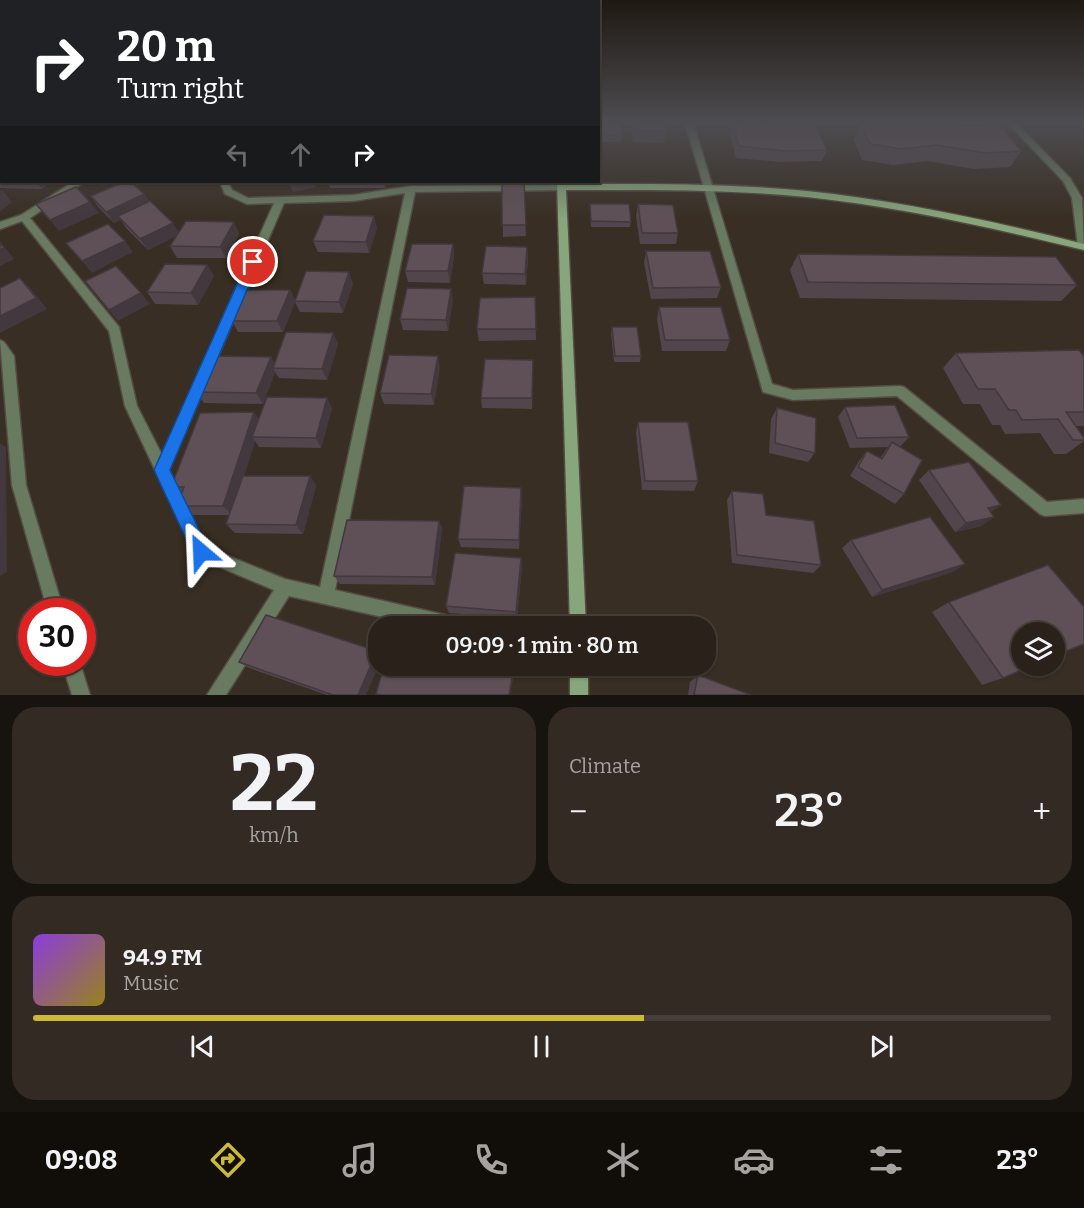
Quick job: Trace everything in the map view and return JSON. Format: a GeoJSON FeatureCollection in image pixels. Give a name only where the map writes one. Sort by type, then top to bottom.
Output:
{"type":"FeatureCollection","features":[{"type":"Feature","properties":{"kind":"street"},"geometry":{"type":"LineString","coordinates":[[698,154],[768,388],[793,395],[900,391],[1046,509],[1084,506]]}},
{"type":"Feature","properties":{"kind":"street"},"geometry":{"type":"LineString","coordinates":[[224,183],[228,192],[247,201],[353,198],[411,189],[561,184],[767,191],[876,203],[1004,227],[1084,247],[1077,198],[1067,180],[1042,154]]}},
{"type":"Feature","properties":{"kind":"street"},"geometry":{"type":"LineString","coordinates":[[0,226],[24,217],[78,183]]}},
{"type":"Feature","properties":{"kind":"street"},"geometry":{"type":"LineString","coordinates":[[561,184],[578,616]]}},
{"type":"Feature","properties":{"kind":"street"},"geometry":{"type":"LineString","coordinates":[[326,597],[411,189]]}},
{"type":"Feature","properties":{"kind":"street"},"geometry":{"type":"LineString","coordinates":[[162,470],[280,200]]}},
{"type":"Feature","properties":{"kind":"street"},"geometry":{"type":"LineString","coordinates":[[24,217],[115,330],[131,406],[201,552],[285,587],[413,616]]}},
{"type":"Feature","properties":{"kind":"street"},"geometry":{"type":"LineString","coordinates":[[0,345],[8,356],[19,485],[52,598]]}},
{"type":"Feature","properties":{"kind":"street"},"geometry":{"type":"LineString","coordinates":[[216,695],[285,587]]}},
{"type":"Feature","properties":{"kind":"street"},"geometry":{"type":"LineString","coordinates":[[75,676],[81,695]]}},
{"type":"Feature","properties":{"kind":"street"},"geometry":{"type":"LineString","coordinates":[[579,676],[579,695]]}},
{"type":"Feature","properties":{"kind":"building"},"geometry":{"type":"Polygon","coordinates":[[[122,183],[132,183],[144,194],[106,212],[91,196],[122,183]]]}},
{"type":"Feature","properties":{"kind":"building"},"geometry":{"type":"Polygon","coordinates":[[[502,183],[524,183],[526,225],[502,225],[502,183]]]}},
{"type":"Feature","properties":{"kind":"building"},"geometry":{"type":"Polygon","coordinates":[[[76,187],[90,202],[50,220],[36,204],[76,187]]]}},
{"type":"Feature","properties":{"kind":"building"},"geometry":{"type":"Polygon","coordinates":[[[150,201],[173,223],[140,239],[118,216],[150,201]]]}},
{"type":"Feature","properties":{"kind":"building"},"geometry":{"type":"Polygon","coordinates":[[[590,204],[629,204],[631,222],[591,221],[590,204]]]}},
{"type":"Feature","properties":{"kind":"building"},"geometry":{"type":"Polygon","coordinates":[[[638,204],[673,205],[678,233],[642,233],[638,204]]]}},
{"type":"Feature","properties":{"kind":"building"},"geometry":{"type":"Polygon","coordinates":[[[324,215],[374,216],[366,242],[313,241],[324,215]]]}},
{"type":"Feature","properties":{"kind":"building"},"geometry":{"type":"Polygon","coordinates":[[[186,221],[234,222],[220,247],[170,246],[186,221]]]}},
{"type":"Feature","properties":{"kind":"building"},"geometry":{"type":"Polygon","coordinates":[[[108,224],[125,241],[82,261],[66,243],[108,224]]]}},
{"type":"Feature","properties":{"kind":"building"},"geometry":{"type":"Polygon","coordinates":[[[412,244],[453,244],[448,271],[405,271],[412,244]]]}},
{"type":"Feature","properties":{"kind":"building"},"geometry":{"type":"Polygon","coordinates":[[[486,246],[527,247],[525,274],[482,273],[486,246]]]}},
{"type":"Feature","properties":{"kind":"building"},"geometry":{"type":"Polygon","coordinates":[[[646,251],[710,251],[721,287],[653,288],[646,251]]]}},
{"type":"Feature","properties":{"kind":"building"},"geometry":{"type":"Polygon","coordinates":[[[798,254],[1056,257],[1077,285],[808,282],[798,254]]]}},
{"type":"Feature","properties":{"kind":"building"},"geometry":{"type":"Polygon","coordinates":[[[165,264],[207,265],[191,293],[147,292],[165,264]]]}},
{"type":"Feature","properties":{"kind":"building"},"geometry":{"type":"Polygon","coordinates":[[[116,266],[141,293],[109,310],[85,281],[116,266]]]}},
{"type":"Feature","properties":{"kind":"building"},"geometry":{"type":"Polygon","coordinates":[[[306,271],[349,272],[339,302],[295,301],[306,271]]]}},
{"type":"Feature","properties":{"kind":"building"},"geometry":{"type":"Polygon","coordinates":[[[20,278],[36,298],[0,316],[0,288],[20,278]]]}},
{"type":"Feature","properties":{"kind":"building"},"geometry":{"type":"Polygon","coordinates":[[[407,288],[451,289],[446,320],[400,319],[407,288]]]}},
{"type":"Feature","properties":{"kind":"building"},"geometry":{"type":"Polygon","coordinates":[[[246,290],[290,290],[277,321],[232,321],[246,290]]]}},
{"type":"Feature","properties":{"kind":"building"},"geometry":{"type":"Polygon","coordinates":[[[535,297],[536,329],[477,329],[480,298],[535,297]]]}},
{"type":"Feature","properties":{"kind":"building"},"geometry":{"type":"Polygon","coordinates":[[[659,307],[721,307],[730,340],[665,340],[659,307]]]}},
{"type":"Feature","properties":{"kind":"building"},"geometry":{"type":"Polygon","coordinates":[[[612,327],[637,327],[641,356],[615,356],[612,327]]]}},
{"type":"Feature","properties":{"kind":"building"},"geometry":{"type":"Polygon","coordinates":[[[286,332],[333,333],[322,369],[273,368],[286,332]]]}},
{"type":"Feature","properties":{"kind":"building"},"geometry":{"type":"Polygon","coordinates":[[[1079,350],[1084,356],[1084,412],[1066,412],[1084,440],[1073,440],[1058,419],[1022,420],[1016,410],[1009,410],[995,389],[978,389],[956,353],[1079,350]]]}},
{"type":"Feature","properties":{"kind":"building"},"geometry":{"type":"Polygon","coordinates":[[[389,355],[438,356],[431,394],[380,393],[389,355]]]}},
{"type":"Feature","properties":{"kind":"building"},"geometry":{"type":"Polygon","coordinates":[[[213,356],[271,357],[256,393],[196,392],[213,356]]]}},
{"type":"Feature","properties":{"kind":"building"},"geometry":{"type":"Polygon","coordinates":[[[485,359],[533,360],[532,398],[481,398],[485,359]]]}},
{"type":"Feature","properties":{"kind":"building"},"geometry":{"type":"Polygon","coordinates":[[[267,397],[327,398],[316,438],[252,437],[267,397]]]}},
{"type":"Feature","properties":{"kind":"building"},"geometry":{"type":"Polygon","coordinates":[[[895,405],[909,437],[857,438],[845,407],[895,405]]]}},
{"type":"Feature","properties":{"kind":"building"},"geometry":{"type":"Polygon","coordinates":[[[777,408],[816,418],[815,453],[775,443],[777,408]]]}},
{"type":"Feature","properties":{"kind":"building"},"geometry":{"type":"Polygon","coordinates":[[[254,412],[223,506],[177,506],[184,487],[171,487],[200,413],[254,412]]]}},
{"type":"Feature","properties":{"kind":"building"},"geometry":{"type":"Polygon","coordinates":[[[638,422],[688,422],[698,481],[645,481],[638,422]]]}},
{"type":"Feature","properties":{"kind":"building"},"geometry":{"type":"Polygon","coordinates":[[[892,442],[922,460],[904,494],[858,467],[867,451],[882,459],[892,442]]]}},
{"type":"Feature","properties":{"kind":"building"},"geometry":{"type":"Polygon","coordinates":[[[969,462],[1001,505],[988,508],[994,517],[966,523],[929,470],[969,462]]]}},
{"type":"Feature","properties":{"kind":"building"},"geometry":{"type":"Polygon","coordinates":[[[243,476],[310,476],[296,525],[226,524],[243,476]]]}},
{"type":"Feature","properties":{"kind":"building"},"geometry":{"type":"Polygon","coordinates":[[[464,486],[521,488],[519,540],[458,539],[464,486]]]}},
{"type":"Feature","properties":{"kind":"building"},"geometry":{"type":"Polygon","coordinates":[[[732,491],[763,494],[766,515],[814,521],[821,565],[737,555],[732,491]]]}},
{"type":"Feature","properties":{"kind":"building"},"geometry":{"type":"Polygon","coordinates":[[[930,517],[965,564],[882,590],[851,540],[930,517]]]}},
{"type":"Feature","properties":{"kind":"building"},"geometry":{"type":"Polygon","coordinates":[[[347,520],[439,521],[432,577],[334,576],[347,520]]]}},
{"type":"Feature","properties":{"kind":"building"},"geometry":{"type":"Polygon","coordinates":[[[455,553],[521,558],[516,612],[446,606],[455,553]]]}},
{"type":"Feature","properties":{"kind":"building"},"geometry":{"type":"Polygon","coordinates":[[[1048,565],[1084,607],[1084,644],[1065,652],[1065,622],[1011,622],[1011,675],[1003,678],[949,602],[1048,565]]]}},
{"type":"Feature","properties":{"kind":"building"},"geometry":{"type":"Polygon","coordinates":[[[266,615],[368,648],[368,672],[358,695],[333,695],[239,662],[266,615]]]}},
{"type":"Feature","properties":{"kind":"building"},"geometry":{"type":"Polygon","coordinates":[[[381,676],[512,676],[509,695],[376,694],[381,676]]]}},
{"type":"Feature","properties":{"kind":"building"},"geometry":{"type":"Polygon","coordinates":[[[698,676],[701,676],[751,695],[694,695],[698,676]]]}},
{"type":"Feature","properties":{"kind":"route"},"geometry":{"type":"LineString","coordinates":[[201,552],[162,470],[253,262]]}}]}
